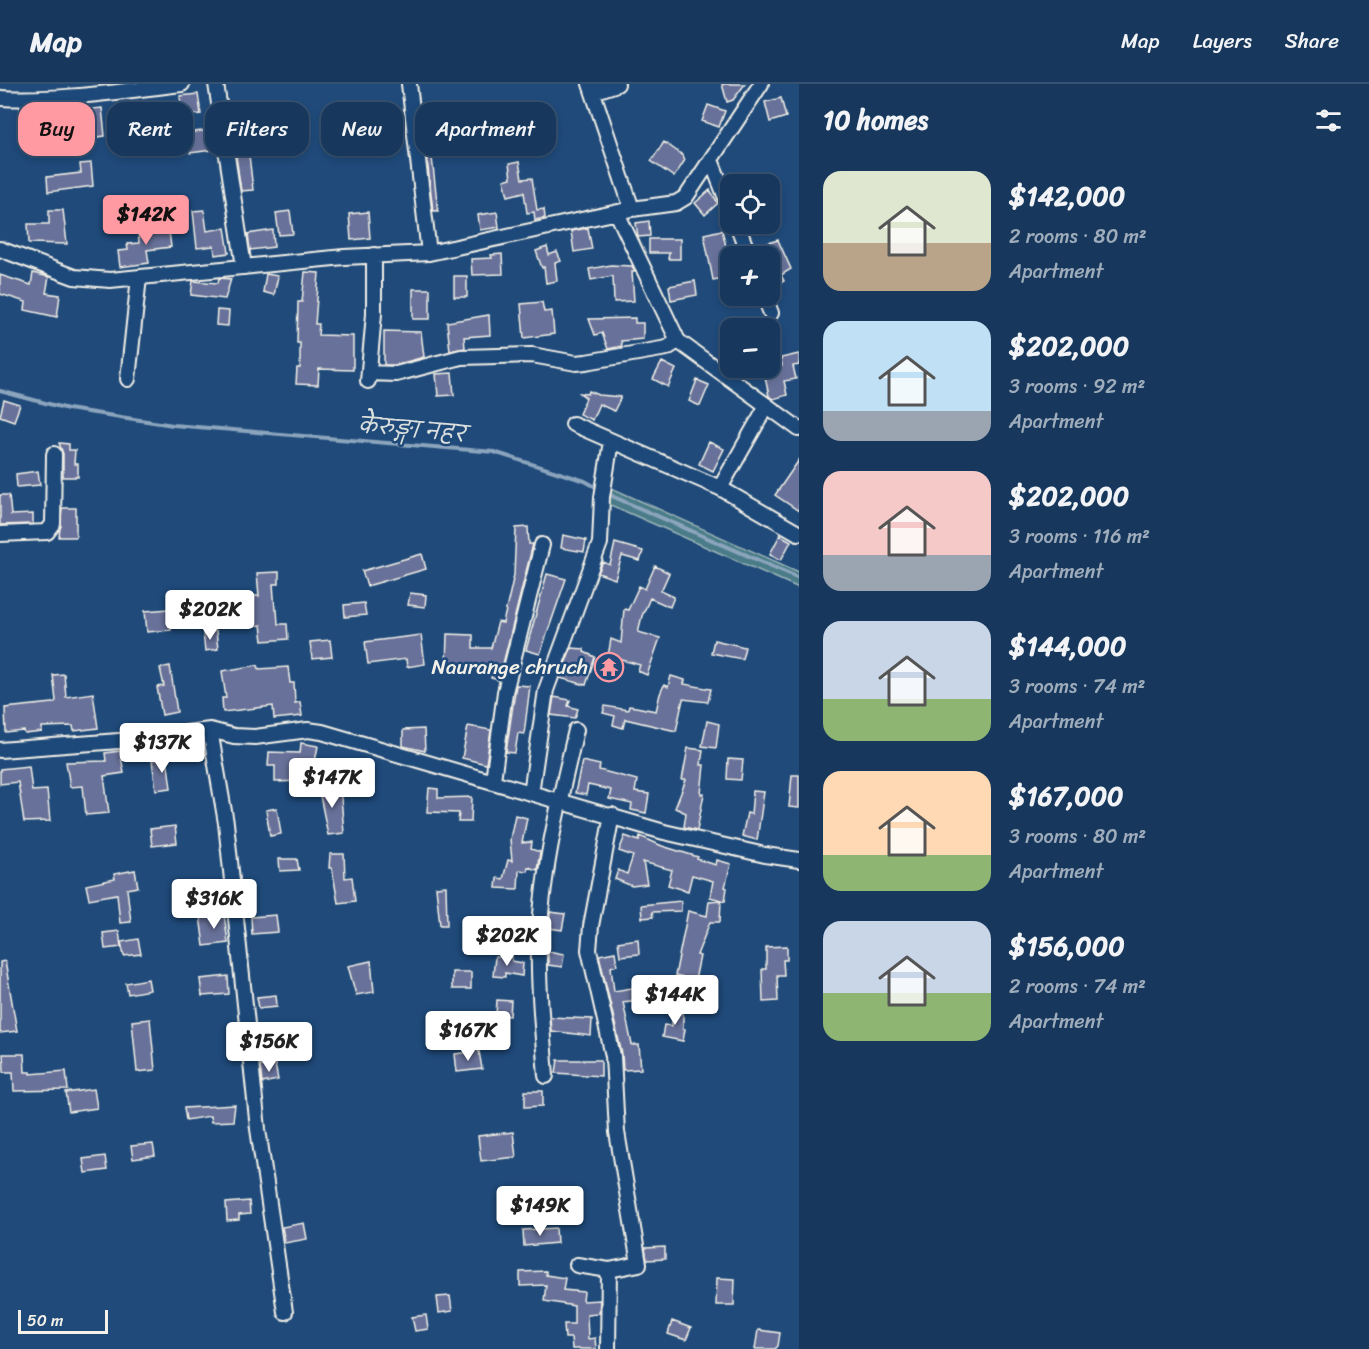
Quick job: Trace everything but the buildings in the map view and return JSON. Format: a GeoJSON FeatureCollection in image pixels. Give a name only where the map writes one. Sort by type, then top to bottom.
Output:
{"type":"FeatureCollection","features":[{"type":"Feature","properties":{"kind":"street"},"geometry":{"type":"LineString","coordinates":[[0,98],[68,98],[182,84]]}},
{"type":"Feature","properties":{"kind":"street"},"geometry":{"type":"LineString","coordinates":[[216,84],[244,267]]}},
{"type":"Feature","properties":{"kind":"street"},"geometry":{"type":"LineString","coordinates":[[409,84],[429,253]]}},
{"type":"Feature","properties":{"kind":"street"},"geometry":{"type":"LineString","coordinates":[[617,84],[592,88],[632,209]]}},
{"type":"Feature","properties":{"kind":"street"},"geometry":{"type":"LineString","coordinates":[[0,249],[74,277],[110,280],[374,255],[429,253],[632,209],[676,202],[686,197],[761,84]]}},
{"type":"Feature","properties":{"kind":"street"},"geometry":{"type":"LineString","coordinates":[[711,160],[720,183]]}},
{"type":"Feature","properties":{"kind":"street"},"geometry":{"type":"LineString","coordinates":[[616,213],[678,341],[799,429]]}},
{"type":"Feature","properties":{"kind":"street"},"geometry":{"type":"LineString","coordinates":[[374,255],[374,314],[369,377],[396,374],[461,357],[532,355],[576,363],[586,362],[667,348],[678,341]]}},
{"type":"Feature","properties":{"kind":"street"},"geometry":{"type":"LineString","coordinates":[[128,379],[139,277]]}},
{"type":"Feature","properties":{"kind":"street"},"geometry":{"type":"LineString","coordinates":[[768,306],[771,313]]}},
{"type":"Feature","properties":{"kind":"street"},"geometry":{"type":"LineString","coordinates":[[720,488],[766,407]]}},
{"type":"Feature","properties":{"kind":"street"},"geometry":{"type":"LineString","coordinates":[[573,424],[720,488],[798,533]]}},
{"type":"Feature","properties":{"kind":"street"},"geometry":{"type":"LineString","coordinates":[[531,793],[546,690],[600,543],[602,497],[611,441]]}},
{"type":"Feature","properties":{"kind":"street"},"geometry":{"type":"LineString","coordinates":[[0,534],[47,532],[53,524],[54,454]]}},
{"type":"Feature","properties":{"kind":"street"},"geometry":{"type":"LineString","coordinates":[[493,780],[505,692],[542,544]]}},
{"type":"Feature","properties":{"kind":"street"},"geometry":{"type":"LineString","coordinates":[[210,730],[226,822],[258,1129],[285,1312]]}},
{"type":"Feature","properties":{"kind":"street"},"geometry":{"type":"LineString","coordinates":[[0,750],[132,740],[210,730],[234,736],[255,737],[308,730],[493,780],[559,802],[704,842],[799,860]]}},
{"type":"Feature","properties":{"kind":"street"},"geometry":{"type":"LineString","coordinates":[[546,1076],[539,952],[542,910],[559,802],[576,730]]}},
{"type":"Feature","properties":{"kind":"street"},"geometry":{"type":"LineString","coordinates":[[577,1265],[609,1270],[639,1264],[617,1132],[613,1056],[589,950],[591,926],[612,815]]}},
{"type":"Feature","properties":{"kind":"street"},"geometry":{"type":"LineString","coordinates":[[608,1349],[609,1270]]}},
{"type":"Feature","properties":{"kind":"green space"},"geometry":{"type":"Polygon","coordinates":[[[607,486],[799,572],[799,588],[606,503],[607,486]]]}},
{"type":"Feature","properties":{"kind":"waterway","name":"केेरुङ्गा नहर"},"geometry":{"type":"LineString","coordinates":[[0,391],[68,409],[173,425],[494,452],[585,481],[614,497],[799,578]]}},
{"type":"Feature","properties":{"kind":"place","name":"Naurange chruch"},"geometry":{"type":"Point","coordinates":[609,667]}}]}
